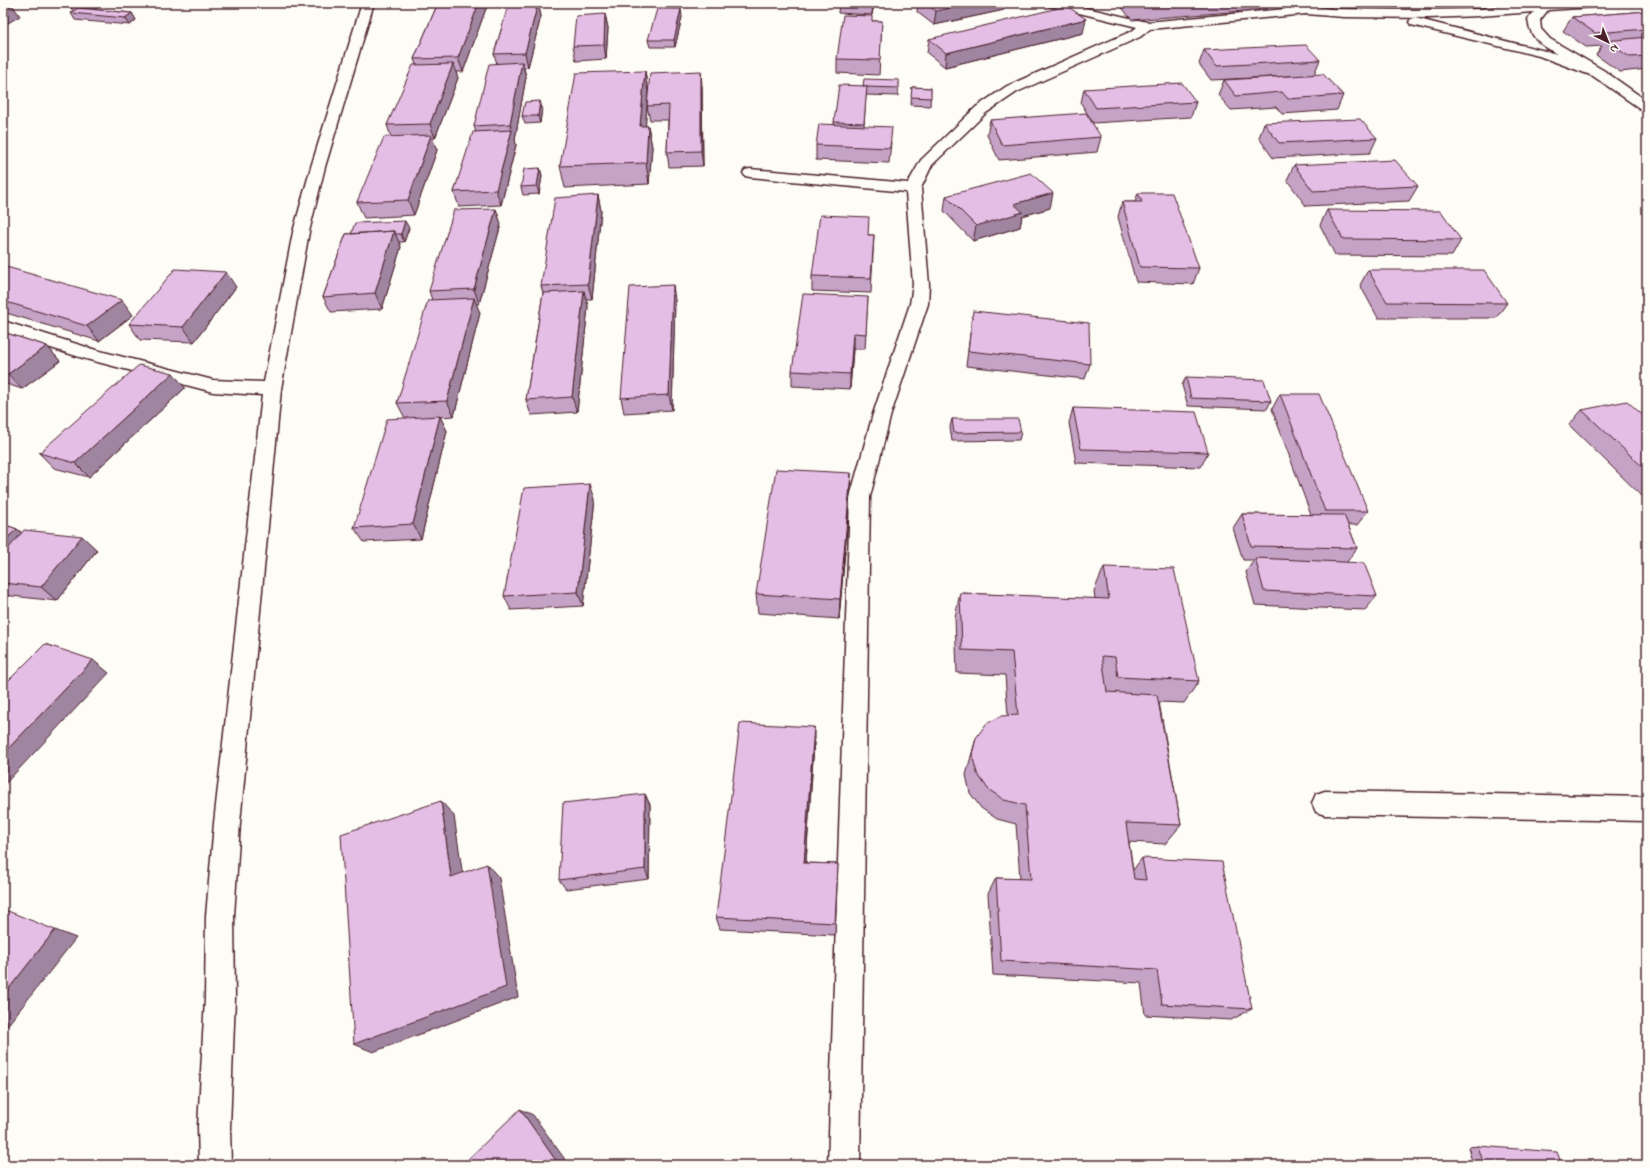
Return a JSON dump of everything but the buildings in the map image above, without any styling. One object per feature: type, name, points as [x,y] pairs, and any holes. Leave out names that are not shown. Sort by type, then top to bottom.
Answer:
[{"type":"street","points":[[215,1165],[214,1127],[220,998],[220,916],[227,823],[272,389],[301,232],[318,167],[368,3]]},
{"type":"street","points":[[1050,3],[1148,26],[1303,11],[1375,14],[1511,10],[1544,5],[1594,3]]},
{"type":"street","points":[[1279,3],[1303,11]]},
{"type":"street","points":[[1544,5],[1534,19],[1535,30],[1546,42],[1598,73],[1647,107]]},
{"type":"street","points":[[1375,14],[1516,45],[1562,59],[1598,73]]},
{"type":"street","points":[[844,1165],[860,497],[882,414],[919,304],[921,285],[913,188],[926,164],[981,110],[1012,89],[1136,34],[1148,26]]},
{"type":"street","points":[[750,173],[913,188]]},
{"type":"street","points":[[3,327],[92,355],[212,386],[272,389]]},
{"type":"street","points":[[1325,803],[1647,809]]}]
